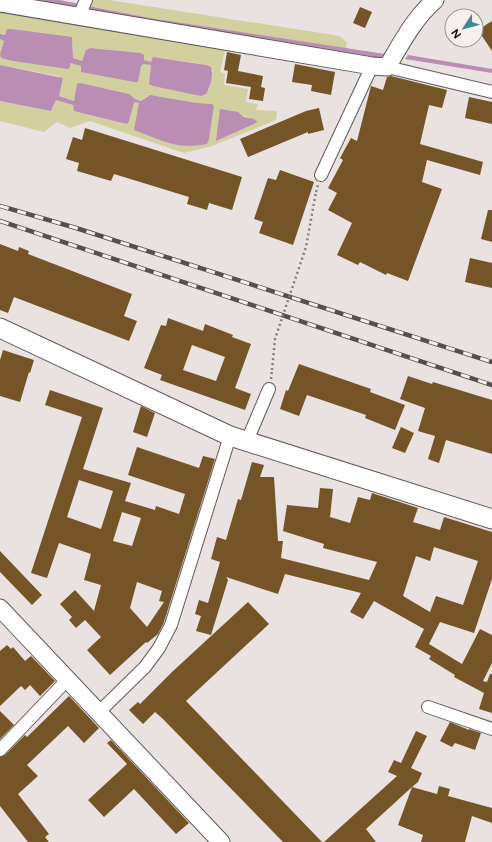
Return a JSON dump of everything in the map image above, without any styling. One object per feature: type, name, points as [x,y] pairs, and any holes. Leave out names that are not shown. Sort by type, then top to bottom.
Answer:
[{"type":"main road","points":[[0,328],[239,439],[492,519]]},
{"type":"street","points":[[321,175],[380,67],[425,8],[435,0]]},
{"type":"street","points":[[0,3],[83,6],[380,67],[492,92]]},
{"type":"street","points":[[99,712],[145,666],[159,648],[171,626],[239,439],[269,389]]},
{"type":"street","points":[[0,608],[220,842]]},
{"type":"street","points":[[0,750],[68,679]]},
{"type":"street","points":[[428,707],[492,729]]},
{"type":"path","points":[[272,370],[275,339],[306,247],[316,192]]},
{"type":"shaded area","points":[[13,0],[59,0],[80,4],[77,10]]},
{"type":"shaded area","points":[[91,0],[109,0],[340,36],[347,43],[346,49],[150,18],[88,6]]},
{"type":"shaded area","points":[[88,6],[150,18],[385,54],[379,59],[87,11]]},
{"type":"shaded area","points":[[0,7],[226,46],[220,72],[225,74],[224,85],[248,89],[246,102],[258,104],[256,110],[277,111],[276,120],[212,146],[184,153],[90,121],[70,128],[57,122],[44,132],[0,121],[0,101],[51,111],[56,100],[73,105],[73,107],[129,121],[133,101],[209,139],[214,107],[212,104],[157,96],[147,96],[141,101],[135,99],[129,94],[112,91],[74,101],[59,96],[63,79],[58,76],[0,65],[0,54],[13,61],[35,64],[70,63],[138,81],[141,65],[151,65],[149,84],[209,90],[213,70],[197,63],[153,57],[152,62],[144,60],[141,53],[90,48],[86,50],[82,61],[73,58],[72,37],[0,34]],"holes":[[[238,112],[258,122],[216,140]]]},
{"type":"shaded area","points":[[7,29],[72,37],[73,58],[82,61],[86,50],[90,48],[141,53],[144,55],[144,60],[151,62],[153,57],[206,65],[211,67],[212,70],[210,85],[206,94],[201,96],[153,86],[149,84],[151,65],[143,64],[141,66],[138,82],[134,82],[81,72],[81,66],[70,63],[70,67],[68,69],[1,58],[0,54],[4,41],[0,39],[0,34],[5,35]]},
{"type":"shaded area","points":[[0,39],[4,40],[0,54]]},
{"type":"shaded area","points":[[408,55],[492,69],[492,73],[405,59]]},
{"type":"shaded area","points":[[0,65],[63,78],[59,96],[74,101],[77,84],[80,83],[129,94],[135,99],[141,101],[150,95],[212,104],[214,106],[209,139],[207,144],[196,146],[178,145],[134,130],[139,103],[134,102],[127,124],[74,111],[73,105],[56,100],[51,111],[0,101]]},
{"type":"shaded area","points":[[220,109],[238,112],[244,117],[254,119],[258,122],[216,141]]},
{"type":"building","points":[[360,7],[372,12],[365,28],[353,23]]},
{"type":"building","points":[[492,21],[492,51],[484,39],[484,26]]},
{"type":"building","points":[[227,52],[241,55],[238,71],[263,76],[261,87],[265,88],[263,101],[249,99],[251,87],[226,83],[228,71],[224,70]]},
{"type":"building","points":[[295,64],[335,72],[331,95],[311,91],[312,85],[292,82]]},
{"type":"building","points":[[391,76],[447,90],[442,108],[429,105],[420,144],[483,162],[480,175],[427,160],[422,182],[442,189],[408,281],[387,273],[386,275],[360,262],[358,265],[337,255],[352,223],[328,210],[337,193],[328,188],[343,160],[340,158],[351,138],[357,141],[371,86],[383,90],[387,77]]},
{"type":"building","points":[[469,97],[492,102],[492,124],[465,118]]},
{"type":"building","points":[[319,108],[324,130],[308,134],[308,132],[248,157],[240,139],[306,111]]},
{"type":"building","points":[[85,128],[242,177],[232,210],[209,203],[207,210],[187,204],[189,197],[114,174],[111,181],[77,171],[79,163],[66,159],[73,137],[82,140]]},
{"type":"building","points":[[280,170],[314,182],[293,245],[259,233],[263,222],[254,219],[268,178],[276,180]]},
{"type":"building","points":[[488,210],[492,210],[492,242],[481,239]]},
{"type":"building","points":[[0,244],[18,251],[19,247],[29,251],[28,254],[132,294],[124,316],[137,321],[129,341],[14,297],[8,313],[0,310]]},
{"type":"building","points":[[470,258],[492,263],[492,288],[465,282]]},
{"type":"building","points":[[168,318],[203,331],[205,324],[251,344],[235,388],[251,394],[245,410],[160,380],[162,375],[144,368],[161,325],[166,326]],"holes":[[[192,345],[225,357],[216,381],[183,370]]]},
{"type":"building","points":[[3,350],[34,360],[20,402],[0,396],[0,360]]},
{"type":"building","points":[[299,364],[371,389],[370,392],[405,405],[395,430],[365,418],[366,415],[307,395],[299,416],[280,409],[286,390],[288,391]]},
{"type":"building","points":[[408,376],[492,400],[492,454],[446,440],[439,463],[428,459],[435,436],[418,431],[425,408],[400,399]]},
{"type":"building","points":[[50,390],[103,408],[83,469],[131,483],[125,501],[155,510],[156,506],[179,514],[185,494],[128,475],[137,447],[199,468],[203,456],[215,459],[164,622],[158,634],[147,643],[146,642],[110,675],[87,650],[101,637],[85,620],[76,628],[69,620],[72,617],[60,604],[75,590],[94,611],[101,585],[84,580],[91,554],[59,543],[47,578],[31,573],[82,417],[45,405]],"holes":[[[79,480],[113,491],[101,529],[67,517]],[[122,512],[141,518],[132,546],[113,541]],[[137,582],[162,591],[159,601],[164,602],[147,627],[130,608]]]},
{"type":"building","points":[[141,406],[155,413],[147,437],[133,432]]},
{"type":"building","points":[[401,427],[414,433],[405,453],[392,448]]},
{"type":"building","points":[[252,462],[264,465],[260,477],[274,477],[278,541],[283,541],[281,558],[369,580],[377,562],[323,548],[324,544],[283,531],[287,505],[318,508],[320,488],[333,489],[330,517],[350,523],[358,497],[370,500],[372,493],[418,508],[413,522],[440,530],[444,517],[492,532],[492,579],[474,633],[440,622],[429,644],[462,664],[480,629],[492,635],[492,663],[483,681],[487,682],[490,674],[492,674],[492,713],[479,709],[484,693],[454,677],[455,675],[429,659],[431,656],[415,647],[424,629],[374,601],[363,619],[350,612],[361,593],[285,574],[278,594],[226,577],[228,580],[211,635],[196,631],[201,616],[195,614],[199,600],[208,603],[220,562],[211,559],[217,537],[226,540],[238,499],[241,500]],"holes":[[[434,547],[478,561],[463,605],[436,596],[430,612],[403,596],[416,556],[430,561]]]},
{"type":"building","points":[[0,551],[42,595],[32,605],[0,572]]},
{"type":"building","points":[[248,602],[269,624],[186,701],[322,842],[283,842],[155,712],[143,724],[129,710],[138,702],[140,704],[172,672]]},
{"type":"building","points":[[7,645],[11,649],[13,647],[25,661],[31,656],[55,681],[40,696],[30,685],[25,690],[21,686],[0,706],[0,651]]},
{"type":"building","points":[[69,696],[99,728],[84,743],[68,726],[27,765],[38,776],[18,794],[49,834],[45,837],[49,842],[28,842],[0,806],[0,757],[5,755],[25,735],[27,737]]},
{"type":"building","points":[[0,711],[14,725],[0,739]]},
{"type":"building","points":[[450,722],[481,733],[475,750],[455,743],[452,747],[440,741]]},
{"type":"building","points":[[416,731],[427,736],[411,768],[422,773],[418,782],[366,829],[376,842],[324,842],[397,776],[388,772],[394,760],[401,763]]},
{"type":"building","points":[[111,740],[189,823],[176,834],[134,789],[104,817],[88,800],[127,764],[107,743]]},
{"type":"building","points":[[439,786],[450,789],[448,796],[492,808],[492,823],[472,816],[465,842],[421,842],[423,835],[398,825],[412,787],[437,794]]},
{"type":"railway","points":[[0,206],[76,228],[492,362]]},
{"type":"railway","points":[[0,221],[492,385]]}]
